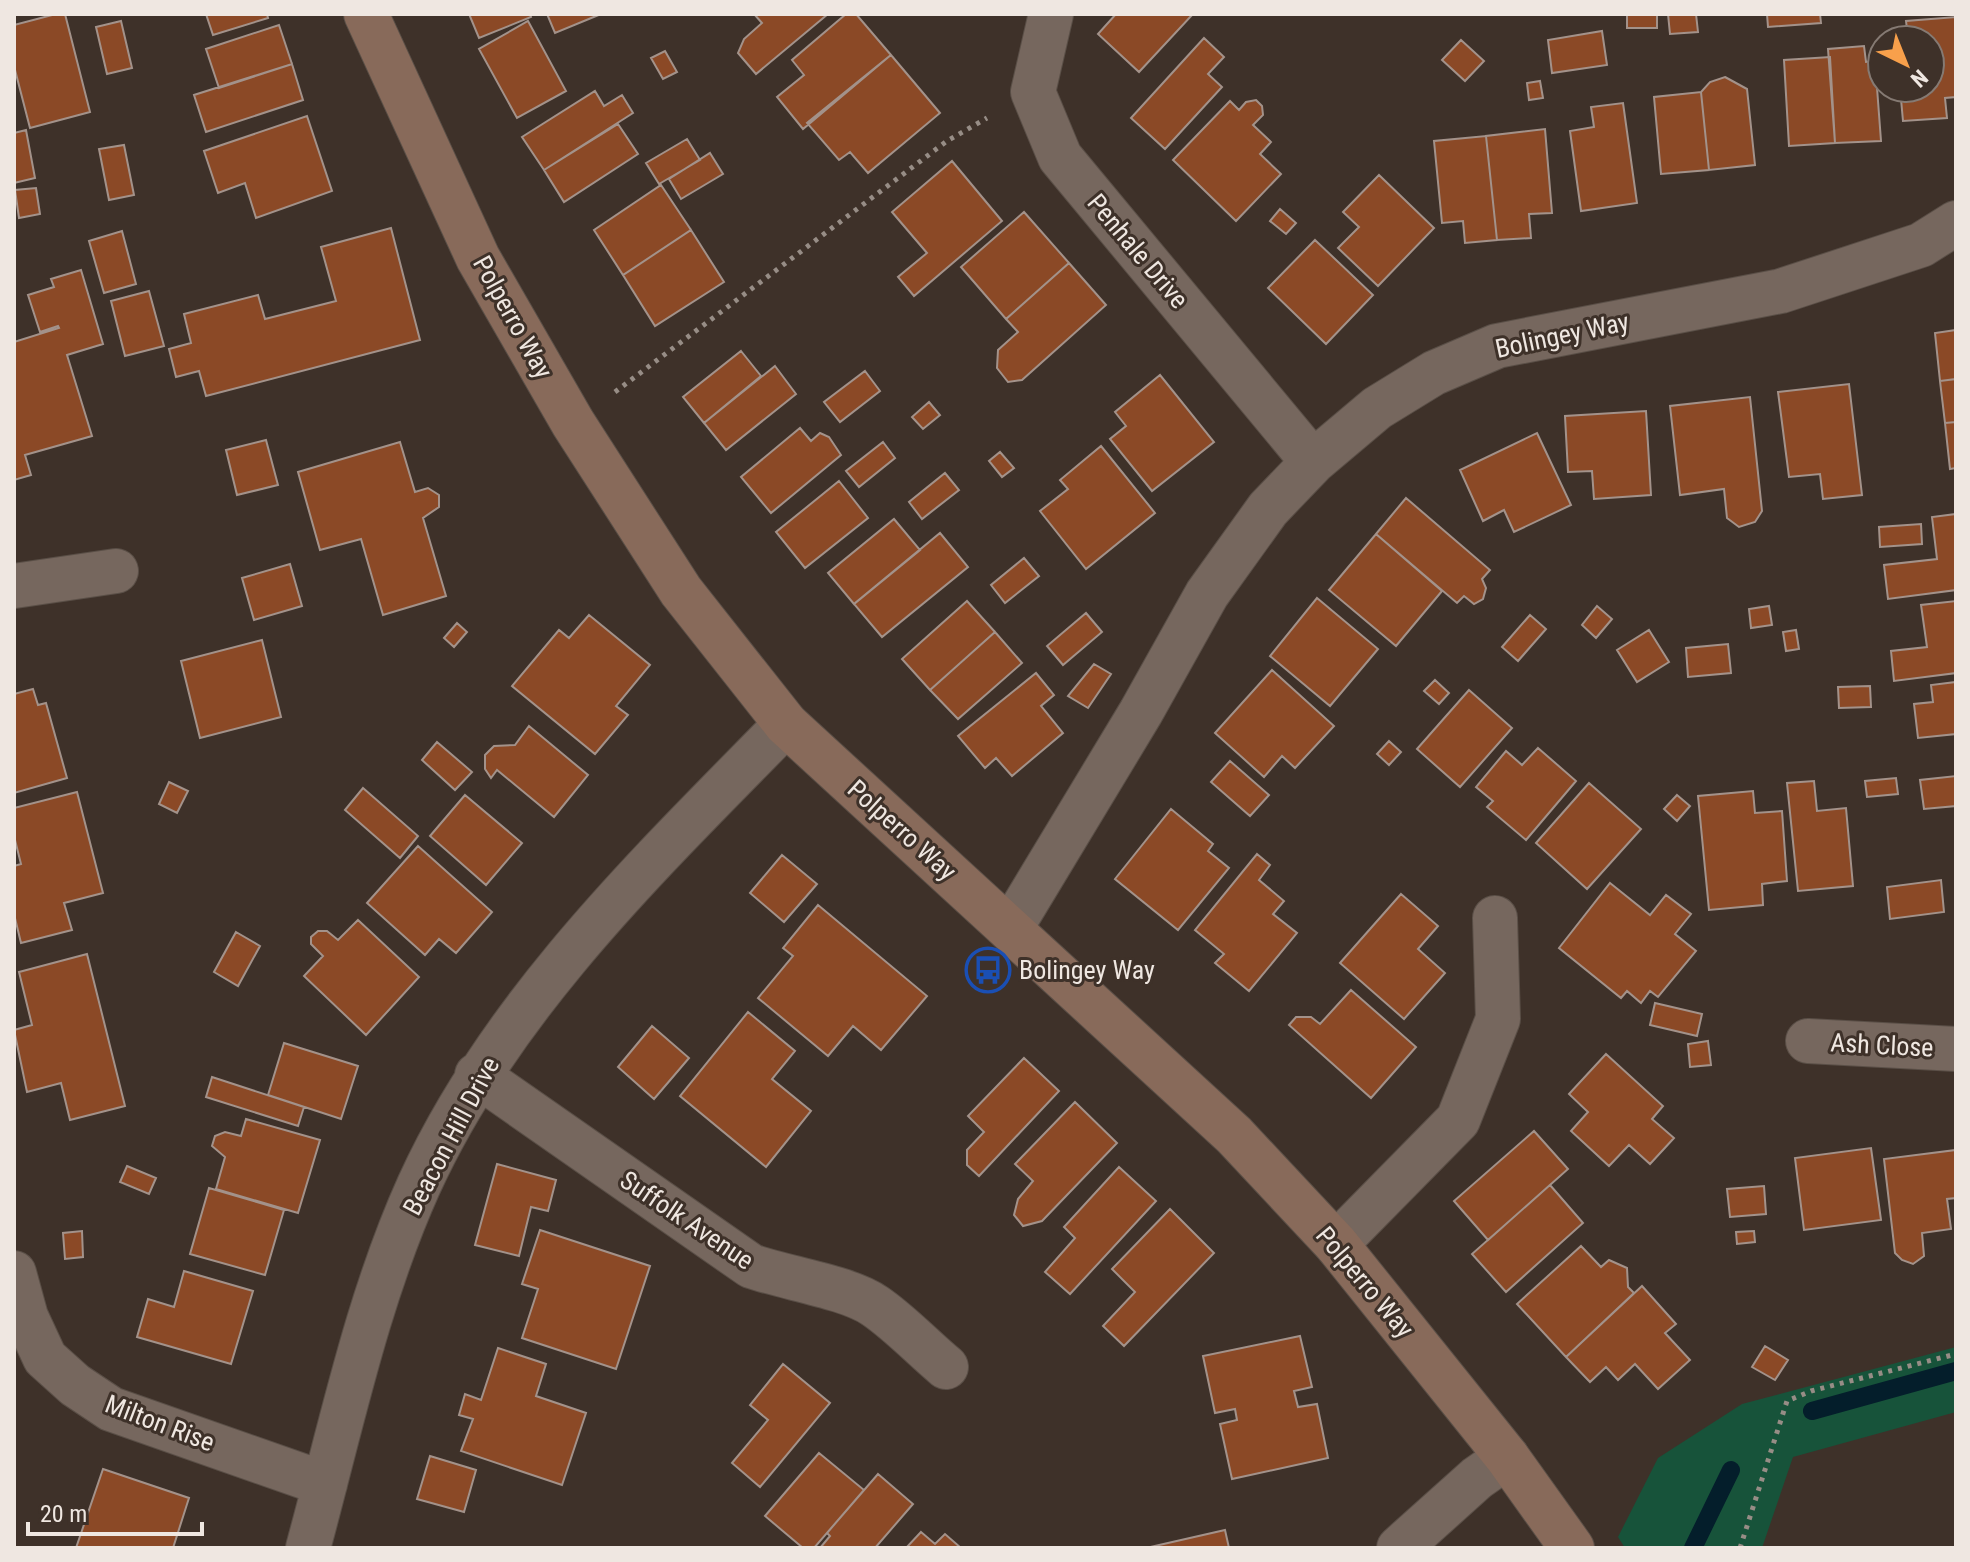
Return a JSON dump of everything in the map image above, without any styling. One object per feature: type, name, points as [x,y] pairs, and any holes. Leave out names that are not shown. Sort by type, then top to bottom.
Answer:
[{"type":"street","name":"Polperro Way","points":[[366,14],[478,258],[573,423],[681,591],[786,724],[1234,1135],[1336,1244],[1507,1457],[1572,1548]]},
{"type":"street","points":[[1033,92],[1051,14]]},
{"type":"street","name":"Penhale Drive","points":[[1033,92],[1060,157],[1313,462]]},
{"type":"street","name":"Bolingey Way","points":[[1010,929],[1133,726],[1207,594],[1268,509],[1313,462],[1377,408],[1434,373],[1497,346],[1781,291],[1921,245],[1956,223]]},
{"type":"street","points":[[14,586],[116,571]]},
{"type":"street","name":"Beacon Hill Drive","points":[[308,1548],[377,1294],[419,1184],[477,1075],[546,983],[655,859],[786,724]]},
{"type":"street","points":[[1336,1244],[1458,1120],[1498,1019],[1495,918]]},
{"type":"street","name":"Ash Close","points":[[1808,1041],[1956,1049]]},
{"type":"street","name":"Suffolk Avenue","points":[[477,1075],[751,1266],[793,1281],[836,1289],[873,1304],[946,1367]]},
{"type":"street","name":"Milton Rise","points":[[14,1273],[26,1317],[45,1358],[75,1385],[111,1409],[325,1484]]},
{"type":"street","points":[[1399,1548],[1477,1478],[1507,1457]]},
{"type":"path","points":[[573,423],[947,141],[1033,92]]},
{"type":"path","points":[[1740,1548],[1787,1401],[1811,1391],[1956,1354]]},
{"type":"green space","points":[[1956,1347],[1956,1412],[1793,1457],[1762,1548],[1625,1548],[1618,1537],[1658,1458],[1742,1404]]},
{"type":"building","points":[[65,14],[90,112],[30,128],[14,66],[14,25]]},
{"type":"building","points":[[206,14],[267,14],[268,18],[213,35]]},
{"type":"building","points":[[469,14],[530,14],[531,17],[479,38]]},
{"type":"building","points":[[547,14],[601,14],[555,33]]},
{"type":"building","points":[[754,14],[828,14],[756,74],[738,53],[744,39],[762,23]]},
{"type":"building","points":[[846,14],[856,14],[891,55],[803,129],[777,97],[804,75],[792,60]]},
{"type":"building","points":[[1116,14],[1193,14],[1139,72],[1098,34]]},
{"type":"building","points":[[1627,14],[1657,14],[1657,28],[1627,28]]},
{"type":"building","points":[[1668,14],[1696,14],[1698,32],[1670,34]]},
{"type":"building","points":[[1767,14],[1820,14],[1821,23],[1768,27]]},
{"type":"building","points":[[1956,17],[1956,97],[1946,98],[1946,24],[1906,24],[1906,21]]},
{"type":"building","points":[[121,21],[132,68],[107,74],[96,27]]},
{"type":"building","points":[[528,21],[566,91],[517,118],[479,49]]},
{"type":"building","points":[[279,25],[292,64],[219,88],[206,49]]},
{"type":"building","points":[[1602,31],[1607,65],[1552,73],[1548,40]]},
{"type":"building","points":[[1204,38],[1224,57],[1208,74],[1222,87],[1165,149],[1131,118]]},
{"type":"building","points":[[1461,40],[1484,61],[1465,81],[1442,60]]},
{"type":"building","points":[[1864,46],[1866,104],[1878,104],[1881,141],[1835,143],[1828,49]]},
{"type":"building","points":[[665,51],[677,72],[663,79],[651,58]]},
{"type":"building","points":[[891,55],[940,113],[868,173],[850,152],[839,160],[807,123]]},
{"type":"building","points":[[1830,57],[1835,143],[1789,146],[1784,60]]},
{"type":"building","points":[[292,64],[303,100],[206,132],[194,95]]},
{"type":"building","points":[[1725,77],[1747,89],[1755,165],[1709,170],[1701,92],[1710,82]]},
{"type":"building","points":[[1540,81],[1543,98],[1529,100],[1527,83]]},
{"type":"building","points":[[595,91],[604,106],[622,95],[633,113],[544,170],[522,137]]},
{"type":"building","points":[[1701,92],[1709,170],[1661,174],[1654,97]]},
{"type":"building","points":[[1256,100],[1262,106],[1263,115],[1253,125],[1271,142],[1260,154],[1281,174],[1236,221],[1173,160],[1230,101],[1239,110],[1246,102]]},
{"type":"building","points":[[1623,103],[1637,203],[1581,211],[1570,131],[1594,127],[1591,107]]},
{"type":"building","points":[[1901,104],[1946,104],[1947,118],[1903,121]]},
{"type":"building","points":[[307,116],[332,191],[256,218],[245,183],[218,193],[204,151]]},
{"type":"building","points":[[618,124],[638,154],[564,202],[544,170]]},
{"type":"building","points":[[1545,129],[1552,213],[1529,214],[1531,238],[1497,240],[1486,136]]},
{"type":"building","points":[[26,130],[35,178],[14,183],[14,133]]},
{"type":"building","points":[[1486,136],[1497,240],[1465,243],[1463,221],[1442,223],[1434,141]]},
{"type":"building","points":[[687,139],[700,160],[659,184],[646,163]]},
{"type":"building","points":[[124,145],[134,195],[109,200],[99,149]]},
{"type":"building","points":[[710,153],[723,174],[681,199],[669,179]]},
{"type":"building","points":[[952,161],[1002,221],[914,296],[898,277],[927,253],[892,212]]},
{"type":"building","points":[[1379,175],[1434,228],[1378,286],[1338,248],[1359,227],[1343,212]]},
{"type":"building","points":[[661,185],[691,230],[623,275],[594,230]]},
{"type":"building","points":[[36,188],[40,214],[19,218],[15,190]]},
{"type":"building","points":[[1280,209],[1296,223],[1286,234],[1270,221]]},
{"type":"building","points":[[1024,212],[1069,263],[1006,319],[961,267]]},
{"type":"building","points":[[391,228],[420,340],[206,396],[199,371],[176,377],[169,349],[191,343],[184,314],[258,295],[265,319],[336,301],[321,247]]},
{"type":"building","points":[[691,230],[724,282],[655,326],[623,275]]},
{"type":"building","points":[[122,231],[136,284],[104,293],[89,241]]},
{"type":"building","points":[[1315,240],[1373,295],[1326,344],[1268,288]]},
{"type":"building","points":[[1069,263],[1106,305],[1022,380],[1008,382],[997,368],[998,350],[1018,332],[1006,319]]},
{"type":"building","points":[[81,270],[103,344],[67,355],[92,436],[25,455],[31,475],[14,480],[14,342],[59,328],[40,332],[28,295],[54,287],[51,279]]},
{"type":"building","points":[[149,291],[164,346],[125,356],[111,301]]},
{"type":"building","points":[[1956,330],[1956,379],[1940,381],[1935,333]]},
{"type":"building","points":[[741,351],[761,376],[704,423],[683,397]]},
{"type":"building","points":[[775,366],[796,394],[726,450],[704,423]]},
{"type":"building","points":[[865,371],[880,391],[840,422],[824,402]]},
{"type":"building","points":[[1160,375],[1214,442],[1152,491],[1110,439],[1126,426],[1115,412]]},
{"type":"building","points":[[1956,379],[1956,422],[1945,423],[1940,381]]},
{"type":"building","points":[[1849,384],[1862,495],[1823,499],[1820,474],[1789,477],[1778,392]]},
{"type":"building","points":[[1750,397],[1762,511],[1755,522],[1739,527],[1727,518],[1724,489],[1680,495],[1670,406]]},
{"type":"building","points":[[929,402],[940,415],[923,429],[912,417]]},
{"type":"building","points":[[1646,411],[1651,495],[1594,499],[1592,471],[1568,472],[1565,416]]},
{"type":"building","points":[[1956,422],[1956,468],[1950,469],[1945,423]]},
{"type":"building","points":[[800,428],[811,441],[820,433],[829,437],[841,455],[771,513],[741,477]]},
{"type":"building","points":[[1537,433],[1571,505],[1514,532],[1504,510],[1483,521],[1460,470]]},
{"type":"building","points":[[266,440],[278,485],[237,495],[226,450]]},
{"type":"building","points":[[400,442],[415,492],[428,488],[439,495],[439,507],[423,518],[446,596],[383,615],[361,539],[320,550],[298,472]]},
{"type":"building","points":[[883,442],[895,458],[859,487],[846,471]]},
{"type":"building","points":[[1101,446],[1155,513],[1086,569],[1040,511],[1068,489],[1060,480]]},
{"type":"building","points":[[1000,452],[1014,468],[1002,477],[989,461]]},
{"type":"building","points":[[945,473],[959,490],[922,519],[909,502]]},
{"type":"building","points":[[839,481],[868,518],[805,568],[776,532]]},
{"type":"building","points":[[1406,498],[1490,570],[1482,579],[1486,588],[1483,599],[1474,604],[1464,596],[1457,603],[1376,534]]},
{"type":"building","points":[[1956,514],[1956,590],[1888,599],[1884,565],[1937,559],[1932,517]]},
{"type":"building","points":[[894,519],[920,550],[854,604],[828,573]]},
{"type":"building","points":[[1921,524],[1922,544],[1880,547],[1879,527]]},
{"type":"building","points":[[940,533],[968,567],[882,637],[854,604]]},
{"type":"building","points":[[1376,534],[1442,591],[1396,646],[1329,590]]},
{"type":"building","points":[[1024,558],[1039,576],[1005,603],[991,585]]},
{"type":"building","points":[[290,564],[302,606],[254,620],[242,578]]},
{"type":"building","points":[[1317,598],[1378,649],[1330,706],[1270,656]]},
{"type":"building","points":[[967,601],[995,632],[930,690],[902,659]]},
{"type":"building","points":[[1956,601],[1956,673],[1894,681],[1891,651],[1927,647],[1921,605]]},
{"type":"building","points":[[1597,606],[1612,619],[1596,638],[1582,625]]},
{"type":"building","points":[[1769,606],[1772,625],[1751,628],[1749,609]]},
{"type":"building","points":[[1086,613],[1102,632],[1063,665],[1047,646]]},
{"type":"building","points":[[589,615],[650,665],[616,706],[628,715],[595,754],[512,686],[559,630],[569,638]]},
{"type":"building","points":[[1530,615],[1546,629],[1518,661],[1502,647]]},
{"type":"building","points":[[457,623],[467,632],[454,647],[444,638]]},
{"type":"building","points":[[1649,630],[1669,662],[1637,682],[1617,650]]},
{"type":"building","points":[[1796,630],[1799,649],[1786,651],[1783,632]]},
{"type":"building","points":[[995,632],[1022,663],[958,719],[930,690]]},
{"type":"building","points":[[262,640],[281,717],[200,738],[181,661]]},
{"type":"building","points":[[1728,644],[1731,673],[1688,677],[1686,648]]},
{"type":"building","points":[[1094,664],[1111,674],[1088,708],[1068,696]]},
{"type":"building","points":[[1272,670],[1334,726],[1295,768],[1282,756],[1264,777],[1215,733]]},
{"type":"building","points":[[1036,673],[1054,695],[1041,706],[1063,733],[1012,776],[996,758],[985,768],[958,736]]},
{"type":"building","points":[[1435,680],[1449,693],[1439,704],[1424,691]]},
{"type":"building","points":[[1956,682],[1956,734],[1918,738],[1914,704],[1933,702],[1931,685]]},
{"type":"building","points":[[1870,686],[1871,707],[1839,708],[1838,687]]},
{"type":"building","points":[[33,689],[38,705],[46,703],[67,778],[14,793],[14,694]]},
{"type":"building","points":[[1469,690],[1512,728],[1460,787],[1417,749]]},
{"type":"building","points":[[529,726],[588,775],[554,817],[497,770],[491,778],[485,769],[485,755],[494,746],[515,745]]},
{"type":"building","points":[[1389,741],[1401,752],[1389,765],[1377,754]]},
{"type":"building","points":[[437,742],[472,772],[455,790],[422,760]]},
{"type":"building","points":[[1538,748],[1576,781],[1526,840],[1487,807],[1493,801],[1476,787],[1506,751],[1522,765]]},
{"type":"building","points":[[1230,761],[1269,795],[1250,816],[1211,782]]},
{"type":"building","points":[[1956,776],[1956,806],[1924,809],[1920,780]]},
{"type":"building","points":[[1896,778],[1898,794],[1867,797],[1865,781]]},
{"type":"building","points":[[1814,781],[1817,811],[1846,808],[1853,886],[1798,891],[1787,783]]},
{"type":"building","points":[[169,782],[188,791],[177,813],[159,804]]},
{"type":"building","points":[[1589,783],[1641,829],[1587,889],[1536,843]]},
{"type":"building","points":[[363,788],[418,836],[400,858],[345,810]]},
{"type":"building","points":[[1753,791],[1755,813],[1782,811],[1787,881],[1762,884],[1763,905],[1709,910],[1698,796]]},
{"type":"building","points":[[77,792],[103,893],[64,903],[72,930],[21,943],[14,914],[14,866],[21,864],[14,836],[14,808]]},
{"type":"building","points":[[465,795],[522,843],[486,885],[430,836]]},
{"type":"building","points":[[1677,795],[1690,806],[1677,821],[1664,809]]},
{"type":"building","points":[[1171,809],[1213,844],[1208,851],[1229,868],[1178,930],[1115,879]]},
{"type":"building","points":[[418,846],[492,912],[456,953],[439,939],[425,955],[367,903]]},
{"type":"building","points":[[1257,854],[1270,865],[1259,880],[1284,901],[1273,914],[1297,933],[1249,991],[1215,963],[1224,954],[1195,930]]},
{"type":"building","points":[[782,855],[817,884],[784,922],[750,893]]},
{"type":"building","points":[[1941,880],[1944,912],[1890,919],[1887,887]]},
{"type":"building","points":[[1610,883],[1650,915],[1666,895],[1691,914],[1675,934],[1696,951],[1658,997],[1650,991],[1641,1003],[1627,991],[1621,998],[1559,948]]},
{"type":"building","points":[[1401,894],[1438,926],[1418,949],[1445,973],[1404,1019],[1340,963]]},
{"type":"building","points":[[818,905],[927,996],[881,1050],[853,1026],[828,1056],[758,998],[793,956],[783,948]]},
{"type":"building","points":[[358,920],[419,977],[366,1035],[304,976],[323,956],[311,944],[311,937],[318,931],[327,931],[338,940]]},
{"type":"building","points":[[236,932],[260,946],[238,986],[214,972]]},
{"type":"building","points":[[87,954],[125,1106],[70,1120],[61,1083],[27,1092],[14,1030],[32,1025],[19,972]]},
{"type":"building","points":[[1351,990],[1416,1047],[1371,1098],[1289,1025],[1296,1017],[1311,1017],[1320,1024]]},
{"type":"building","points":[[1655,1003],[1702,1014],[1697,1036],[1650,1025]]},
{"type":"building","points":[[748,1012],[795,1051],[772,1079],[811,1111],[766,1167],[680,1096]]},
{"type":"building","points":[[652,1026],[689,1058],[654,1099],[618,1067]]},
{"type":"building","points":[[1708,1041],[1711,1065],[1690,1067],[1688,1044]]},
{"type":"building","points":[[284,1043],[358,1066],[341,1119],[268,1095]]},
{"type":"building","points":[[1606,1054],[1663,1106],[1652,1119],[1674,1138],[1650,1164],[1629,1145],[1609,1166],[1571,1131],[1588,1112],[1569,1094]]},
{"type":"building","points":[[1024,1058],[1059,1091],[979,1176],[967,1165],[967,1150],[984,1132],[968,1116]]},
{"type":"building","points":[[212,1077],[304,1107],[298,1126],[206,1097]]},
{"type":"building","points":[[1075,1102],[1117,1143],[1042,1221],[1023,1226],[1014,1215],[1018,1199],[1033,1181],[1015,1164]]},
{"type":"building","points":[[246,1119],[320,1140],[298,1213],[216,1189],[225,1157],[212,1146],[215,1136],[225,1132],[241,1136]]},
{"type":"building","points":[[1534,1131],[1568,1169],[1488,1240],[1454,1201]]},
{"type":"building","points":[[1871,1148],[1881,1220],[1804,1230],[1795,1158]]},
{"type":"building","points":[[1956,1150],[1956,1198],[1947,1199],[1951,1229],[1922,1233],[1924,1256],[1913,1264],[1902,1260],[1895,1253],[1884,1159]]},
{"type":"building","points":[[497,1164],[556,1180],[548,1211],[531,1207],[519,1256],[475,1245]]},
{"type":"building","points":[[127,1166],[156,1178],[149,1194],[120,1182]]},
{"type":"building","points":[[1119,1167],[1156,1201],[1070,1294],[1045,1272],[1075,1238],[1064,1227]]},
{"type":"building","points":[[1550,1185],[1583,1223],[1506,1292],[1472,1254]]},
{"type":"building","points":[[1764,1186],[1766,1214],[1730,1217],[1727,1189]]},
{"type":"building","points":[[209,1188],[284,1210],[265,1275],[190,1254]]},
{"type":"building","points":[[1170,1209],[1214,1253],[1124,1346],[1103,1326],[1135,1292],[1112,1269]]},
{"type":"building","points":[[540,1230],[650,1266],[616,1369],[522,1338],[538,1289],[522,1284]]},
{"type":"building","points":[[82,1231],[83,1257],[65,1259],[63,1233]]},
{"type":"building","points":[[1754,1231],[1755,1242],[1737,1244],[1736,1232]]},
{"type":"building","points":[[1581,1246],[1601,1267],[1609,1260],[1627,1268],[1628,1287],[1634,1293],[1566,1357],[1517,1304]]},
{"type":"building","points":[[184,1271],[253,1291],[231,1364],[137,1337],[148,1299],[174,1307]]},
{"type":"building","points":[[1642,1286],[1676,1324],[1665,1333],[1690,1360],[1658,1389],[1635,1364],[1618,1380],[1606,1367],[1590,1382],[1566,1357]]},
{"type":"building","points":[[1300,1336],[1312,1387],[1294,1391],[1298,1407],[1317,1404],[1328,1458],[1232,1479],[1220,1424],[1237,1420],[1235,1409],[1215,1413],[1203,1356]]},
{"type":"building","points":[[1765,1346],[1788,1360],[1775,1380],[1752,1367]]},
{"type":"building","points":[[498,1348],[546,1364],[536,1396],[586,1413],[562,1485],[461,1451],[473,1419],[459,1415],[465,1394],[481,1400]]},
{"type":"building","points":[[783,1364],[830,1403],[760,1487],[732,1463],[768,1420],[750,1405]]},
{"type":"building","points":[[819,1453],[864,1490],[814,1548],[803,1548],[765,1516]]},
{"type":"building","points":[[430,1456],[476,1470],[464,1512],[417,1499]]},
{"type":"building","points":[[103,1469],[189,1498],[173,1548],[76,1548]]},
{"type":"building","points":[[878,1474],[913,1504],[875,1548],[820,1548],[830,1536],[827,1533]]},
{"type":"building","points":[[1225,1530],[1229,1548],[1146,1548]]},
{"type":"building","points":[[921,1532],[935,1544],[945,1534],[961,1548],[906,1548]]},
{"type":"waterway","points":[[1812,1411],[1956,1371]]},
{"type":"waterway","points":[[1693,1548],[1731,1470]]},
{"type":"place","name":"Bolingey Way","points":[[988,970]]}]
